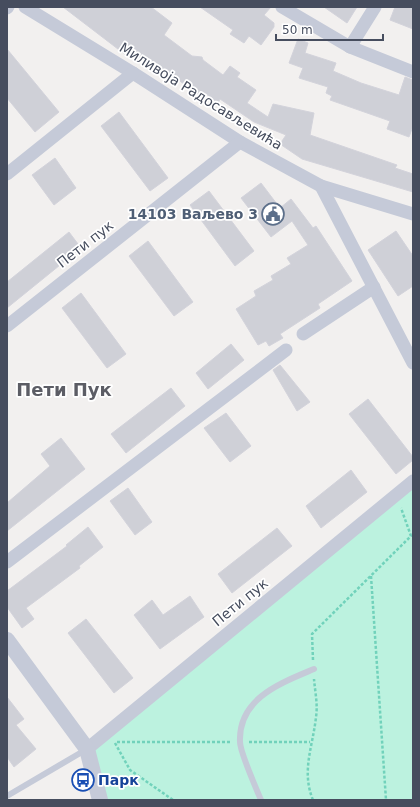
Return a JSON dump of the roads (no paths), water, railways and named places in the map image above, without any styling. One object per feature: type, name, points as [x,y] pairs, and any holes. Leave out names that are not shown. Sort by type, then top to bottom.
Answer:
[{"type":"street","name":"Миливоја Радосављевића","points":[[25,7],[133,73],[240,142],[321,186],[413,214]]},
{"type":"street","points":[[282,7],[350,47],[413,72]]},
{"type":"street","points":[[350,47],[375,7]]},
{"type":"street","points":[[7,174],[133,73]]},
{"type":"street","name":"Пети пук","points":[[7,326],[240,142]]},
{"type":"street","points":[[321,186],[413,362]]},
{"type":"street","points":[[304,334],[374,287]]},
{"type":"street","points":[[7,562],[286,350]]},
{"type":"street","name":"Пети пук","points":[[87,749],[413,481]]},
{"type":"street","points":[[7,640],[87,749],[100,800]]},
{"type":"lane","points":[[261,800],[240,742],[244,721],[249,710],[268,690],[314,669]]},
{"type":"lane","points":[[7,796],[87,749]]},
{"type":"place","name":"14103 Ваљево 3","points":[[273,214]]},
{"type":"place","name":"Парк","points":[[83,780]]},
{"type":"district","name":"Пети Пук","points":[[64,389]]}]
